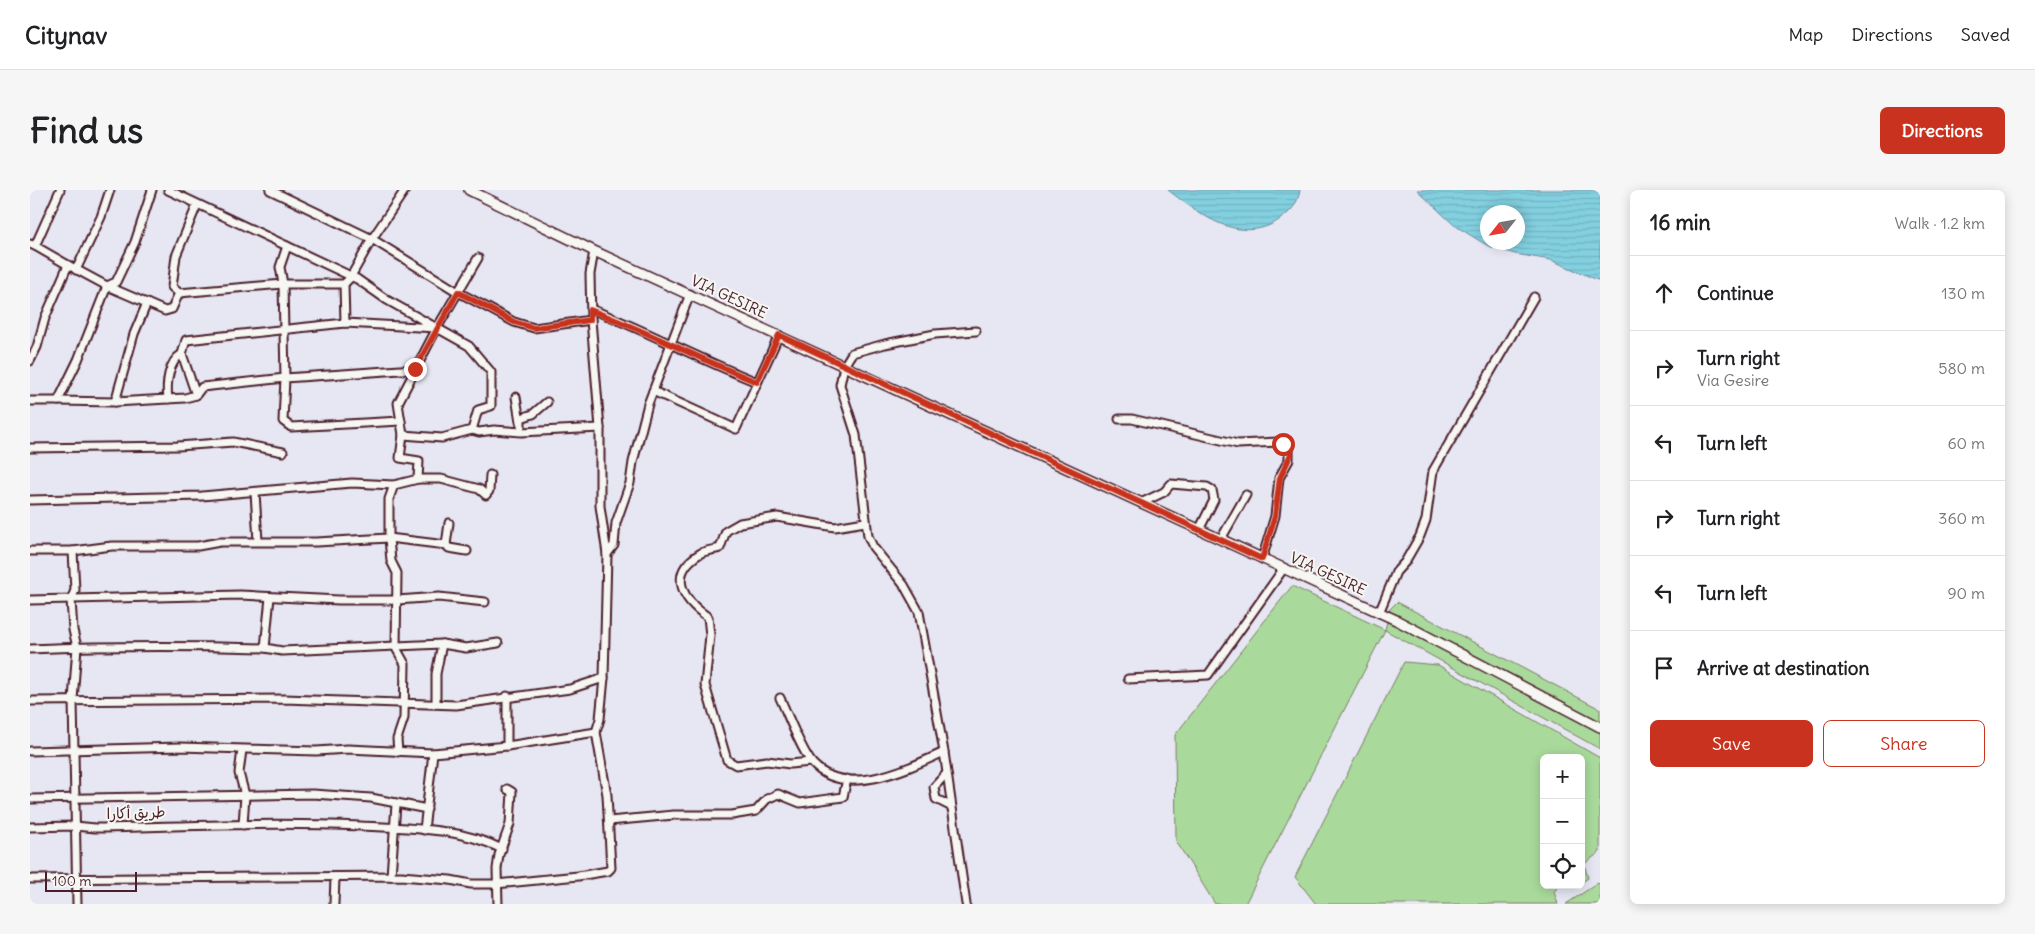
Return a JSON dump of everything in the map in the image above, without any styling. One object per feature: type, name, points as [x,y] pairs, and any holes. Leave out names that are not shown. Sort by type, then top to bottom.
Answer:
[{"type":"main road","name":"VIA GESIRE","points":[[469,190],[594,251],[1379,613],[1448,646],[1600,726]]},
{"type":"street","points":[[60,190],[33,245],[107,286],[165,311],[172,309],[179,293]]},
{"type":"street","points":[[76,270],[101,216],[110,190]]},
{"type":"street","points":[[58,401],[78,360],[107,286],[116,282],[127,261],[152,190]]},
{"type":"street","points":[[168,190],[371,287],[387,300],[469,346],[491,372],[491,406],[478,410],[472,430]]},
{"type":"street","points":[[197,204],[176,256],[172,287],[179,293],[283,284],[344,284],[350,278],[372,239],[405,190]]},
{"type":"street","points":[[274,191],[372,239],[458,292],[514,322],[534,328],[590,320]]},
{"type":"street","points":[[287,246],[280,267],[283,284],[282,300],[285,331],[283,421],[291,427],[402,421]]},
{"type":"street","points":[[30,879],[196,876],[335,878],[390,876],[450,880],[471,884],[496,884],[578,876],[608,871],[611,861],[609,821],[603,762],[596,732],[600,720],[604,678],[607,554],[600,506],[600,428],[590,320],[590,274],[594,251]]},
{"type":"street","points":[[418,479],[419,461],[400,458],[403,435],[398,403],[437,328],[478,258]]},
{"type":"street","points":[[30,361],[37,347],[45,318],[68,265]]},
{"type":"street","points":[[344,284],[345,323]]},
{"type":"street","points":[[607,554],[614,546],[616,523],[630,483],[636,452],[653,391],[690,294]]},
{"type":"street","points":[[1379,613],[1396,572],[1412,551],[1426,520],[1433,471],[1534,297]]},
{"type":"street","points":[[115,402],[134,334],[146,303]]},
{"type":"street","points":[[590,310],[646,331],[757,382]]},
{"type":"street","points":[[196,395],[182,354],[186,340],[285,331],[345,323],[437,328]]},
{"type":"street","points":[[966,904],[950,806],[944,752],[919,612],[904,585],[873,547],[865,522],[856,435],[840,385],[844,366],[852,353],[935,334],[976,331]]},
{"type":"street","points":[[653,391],[736,429],[779,335]]},
{"type":"street","points":[[168,399],[167,388],[171,367],[176,358],[182,354]]},
{"type":"street","points":[[30,401],[115,402],[185,398],[196,395],[202,387],[285,378],[415,369]]},
{"type":"street","points":[[516,398],[520,429]]},
{"type":"street","points":[[520,429],[521,418],[533,414],[547,402]]},
{"type":"street","points":[[1119,419],[1138,420],[1238,444],[1278,442],[1289,447],[1289,460],[1280,478],[1275,516],[1262,559]]},
{"type":"street","points":[[403,435],[442,438],[472,430],[479,432],[520,429],[600,428]]},
{"type":"street","points":[[30,448],[178,446],[233,442],[283,452]]},
{"type":"street","points":[[30,500],[145,498],[256,492],[352,482],[394,485],[418,479],[441,479],[479,490],[486,495],[489,491],[490,476]]},
{"type":"street","points":[[1141,503],[1164,492],[1171,484],[1206,487],[1212,490],[1214,500],[1199,530]]},
{"type":"street","points":[[394,485],[389,499],[389,538],[391,561],[396,573],[396,648],[405,664],[404,718],[397,739],[398,752]]},
{"type":"street","points":[[256,492],[258,541]]},
{"type":"street","points":[[1221,539],[1246,495]]},
{"type":"street","points":[[811,762],[790,764],[766,761],[736,765],[727,760],[705,686],[710,635],[708,617],[690,604],[683,592],[682,574],[689,562],[703,552],[720,548],[726,531],[740,523],[777,517],[835,527],[865,522]]},
{"type":"street","points":[[446,545],[449,523]]},
{"type":"street","points":[[30,551],[72,551],[112,546],[198,546],[220,542],[316,542],[389,538],[446,545],[449,548],[467,552]]},
{"type":"street","points":[[72,551],[75,590],[71,600],[73,630],[77,647],[73,700],[77,904]]},
{"type":"street","points":[[1128,679],[1208,675],[1284,568]]},
{"type":"street","points":[[30,600],[142,596],[270,597],[339,600],[397,600],[439,597],[485,602]]},
{"type":"street","points":[[265,648],[270,597]]},
{"type":"street","points":[[30,649],[77,647],[107,649],[134,646],[265,648],[282,651],[396,648],[442,644],[466,648],[498,643]]},
{"type":"street","points":[[436,703],[436,674],[442,644]]},
{"type":"street","points":[[30,701],[284,699],[403,703],[480,703],[507,696],[570,689],[604,678]]},
{"type":"street","points":[[507,696],[507,746]]},
{"type":"street","points":[[780,698],[811,762],[830,775],[847,779],[865,780],[902,771],[944,752]]},
{"type":"street","points":[[30,750],[180,748],[328,751],[348,749],[433,753],[507,746],[596,732]]},
{"type":"street","points":[[242,750],[239,773],[245,795],[243,824]]},
{"type":"street","points":[[424,830],[433,753]]},
{"type":"street","points":[[946,774],[934,787],[936,799],[950,806]]},
{"type":"street","points":[[609,821],[674,816],[732,815],[756,811],[767,798],[778,794],[800,803],[843,797],[847,779]]},
{"type":"street","points":[[498,904],[496,884],[502,848],[510,824],[512,805],[512,792],[507,789]]},
{"type":"street","points":[[30,799],[341,795],[427,809]]},
{"type":"street","points":[[390,876],[396,804]]},
{"type":"street","name":"طريق أكارا","points":[[30,827],[75,826],[95,828],[316,824],[394,827],[461,834],[502,848]]},
{"type":"street","points":[[334,904],[335,878]]},
{"type":"green space","points":[[1292,586],[1385,630],[1245,904],[1215,904],[1176,841],[1175,735]]},
{"type":"green space","points":[[1397,602],[1600,709],[1600,749],[1385,630],[1390,609]]},
{"type":"green space","points":[[1404,662],[1438,665],[1600,758],[1600,852],[1585,863],[1585,754],[1540,754],[1540,889],[1556,889],[1554,892],[1558,904],[1316,904],[1295,877]]},
{"type":"green space","points":[[1585,868],[1588,878],[1585,880]]},
{"type":"green space","points":[[1598,883],[1600,885],[1600,904],[1566,904]]},
{"type":"water","points":[[1168,190],[1300,190],[1295,204],[1283,217],[1264,227],[1250,230],[1220,224],[1206,217]]},
{"type":"water","points":[[1417,190],[1600,190],[1600,281],[1551,260],[1502,250],[1525,250],[1525,205],[1480,205],[1480,241],[1454,225]]},
{"type":"route","points":[[415,369],[458,292],[514,322],[534,328],[590,320],[590,310],[646,331],[690,354],[757,382],[779,335],[1262,559],[1275,516],[1277,489],[1280,478],[1291,454],[1289,447],[1283,444]]}]
